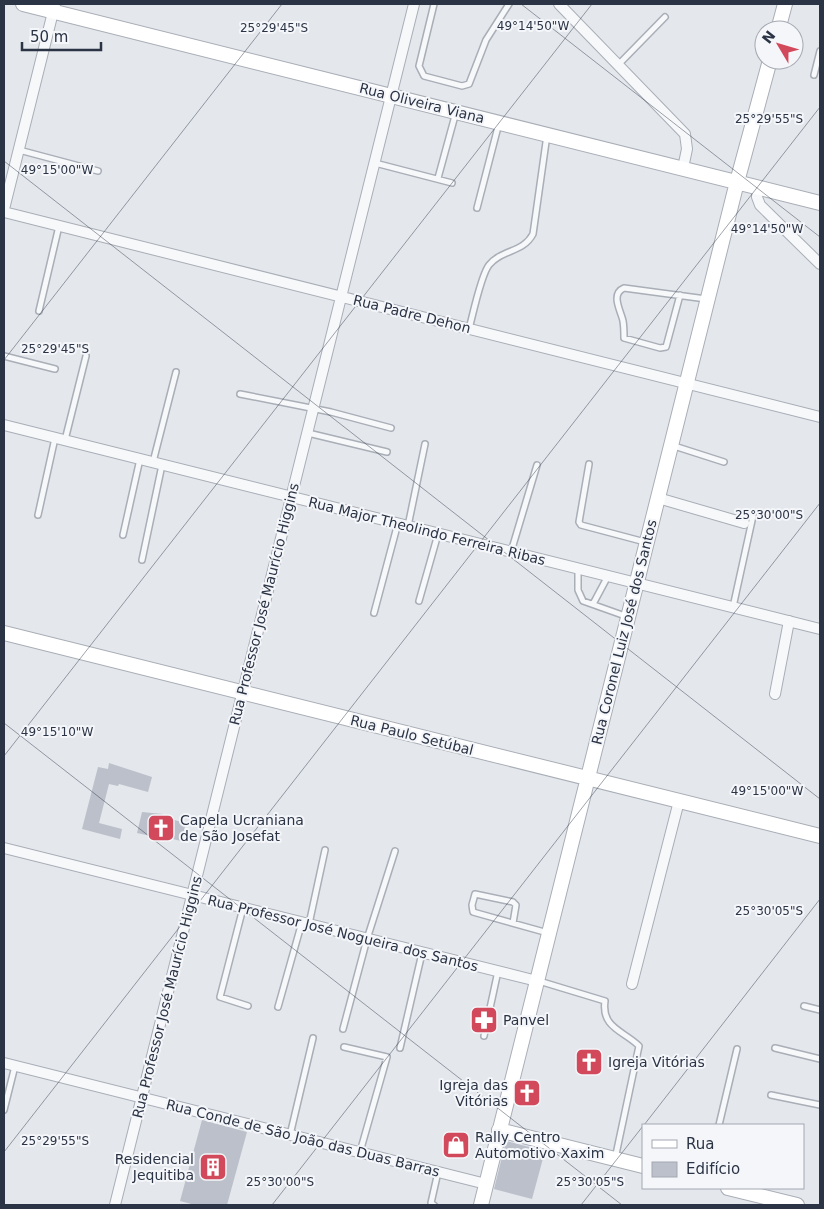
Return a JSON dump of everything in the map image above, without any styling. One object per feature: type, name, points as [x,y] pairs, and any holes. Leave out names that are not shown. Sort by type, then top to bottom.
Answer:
[{"type":"main road","name":"Rua Oliveira Viana","points":[[23,4],[54,8],[391,96],[820,203]]},
{"type":"main road","points":[[781,20],[785,4]]},
{"type":"main road","name":"Rua Coronel Luiz José dos Santos","points":[[480,1205],[707,299],[767,70]]},
{"type":"main road","name":"Rua Paulo Setúbal","points":[[4,633],[820,836]]},
{"type":"main road","points":[[499,1130],[642,1166]]},
{"type":"main road","points":[[732,1189],[797,1205]]},
{"type":"street","name":"Rua Professor José Maurício Higgins","points":[[115,1205],[414,4]]},
{"type":"street","points":[[559,4],[685,134],[687,149],[683,168]]},
{"type":"street","points":[[4,210],[54,8]]},
{"type":"street","points":[[758,188],[756,197],[760,205],[820,264]]},
{"type":"street","name":"Rua Padre Dehon","points":[[4,210],[59,226],[820,417]]},
{"type":"street","name":"Rua Major Theolindo Ferreira Ribas","points":[[4,425],[820,629]]},
{"type":"street","points":[[658,498],[744,523]]},
{"type":"street","points":[[775,694],[789,621]]},
{"type":"street","points":[[632,984],[679,801]]},
{"type":"street","name":"Rua Professor José Nogueira dos Santos","points":[[4,848],[537,981]]},
{"type":"street","name":"Rua Conde de São João das Duas Barras","points":[[4,1063],[486,1184]]},
{"type":"lane","points":[[434,4],[419,66],[424,76],[462,86],[469,84],[486,40],[509,4]]},
{"type":"lane","points":[[619,64],[665,17]]},
{"type":"lane","points":[[814,74],[820,51]]},
{"type":"lane","points":[[438,178],[456,112]]},
{"type":"lane","points":[[477,208],[499,123]]},
{"type":"lane","points":[[469,329],[488,265],[498,257],[519,249],[528,242],[533,234],[547,134]]},
{"type":"lane","points":[[18,150],[98,171]]},
{"type":"lane","points":[[374,163],[452,183]]},
{"type":"lane","points":[[39,310],[59,226]]},
{"type":"lane","points":[[680,295],[666,347],[660,348],[624,338],[617,293],[624,288],[680,295],[707,299]]},
{"type":"lane","points":[[4,356],[55,369]]},
{"type":"lane","points":[[38,515],[86,356]]},
{"type":"lane","points":[[142,560],[158,463],[176,372]]},
{"type":"lane","points":[[240,394],[313,410],[331,412],[391,428]]},
{"type":"lane","points":[[307,432],[387,452]]},
{"type":"lane","points":[[374,613],[403,525],[426,444]]},
{"type":"lane","points":[[671,445],[724,462]]},
{"type":"lane","points":[[123,535],[140,459]]},
{"type":"lane","points":[[589,464],[579,522],[581,525],[646,543]]},
{"type":"lane","points":[[511,552],[537,465]]},
{"type":"lane","points":[[733,607],[753,516]]},
{"type":"lane","points":[[419,601],[438,533]]},
{"type":"lane","points":[[578,568],[580,596],[584,601],[628,617]]},
{"type":"lane","points":[[593,604],[608,576]]},
{"type":"lane","points":[[278,1007],[306,923],[325,850]]},
{"type":"lane","points":[[343,1029],[367,939],[394,851]]},
{"type":"lane","points":[[513,923],[515,904],[475,894],[472,905],[473,912],[549,933]]},
{"type":"lane","points":[[243,908],[220,997],[248,1006]]},
{"type":"lane","points":[[400,1048],[422,952]]},
{"type":"lane","points":[[484,1036],[498,971]]},
{"type":"lane","points":[[537,981],[605,1000],[604,1010],[611,1025],[616,1031],[639,1046],[615,1160]]},
{"type":"lane","points":[[804,1006],[820,1010]]},
{"type":"lane","points":[[290,1135],[313,1038]]},
{"type":"lane","points":[[344,1046],[387,1057],[360,1152]]},
{"type":"lane","points":[[775,1048],[820,1059]]},
{"type":"lane","points":[[719,1124],[737,1049]]},
{"type":"lane","points":[[4,1110],[15,1066]]},
{"type":"lane","points":[[771,1095],[820,1105]]},
{"type":"lane","points":[[434,1205],[431,1198],[438,1172]]},
{"type":"building","points":[[109,763],[152,777],[148,792],[119,784],[118,786],[109,784],[99,823],[122,829],[120,839],[82,829],[98,767],[108,769]]},
{"type":"building","name":"Capela Ucraniana de São Josefat","points":[[142,812],[163,814],[162,817],[186,823],[181,841],[161,836],[159,842],[150,840],[151,836],[137,833]]},
{"type":"building","name":"Residencial Jequitiba","points":[[202,1120],[247,1132],[227,1205],[195,1205],[180,1201]]},
{"type":"building","points":[[506,1141],[545,1151],[532,1199],[494,1189]]},
{"type":"place","name":"Capela Ucraniana de São Josefat","points":[[161,828]]},
{"type":"place","name":"Panvel","points":[[484,1020]]},
{"type":"place","name":"Igreja Vitórias","points":[[589,1062]]},
{"type":"place","name":"Igreja das Vitórias","points":[[527,1093]]},
{"type":"place","name":"Rally Centro Automotivo Xaxim","points":[[456,1145]]},
{"type":"place","name":"Residencial Jequitiba","points":[[213,1167]]}]
